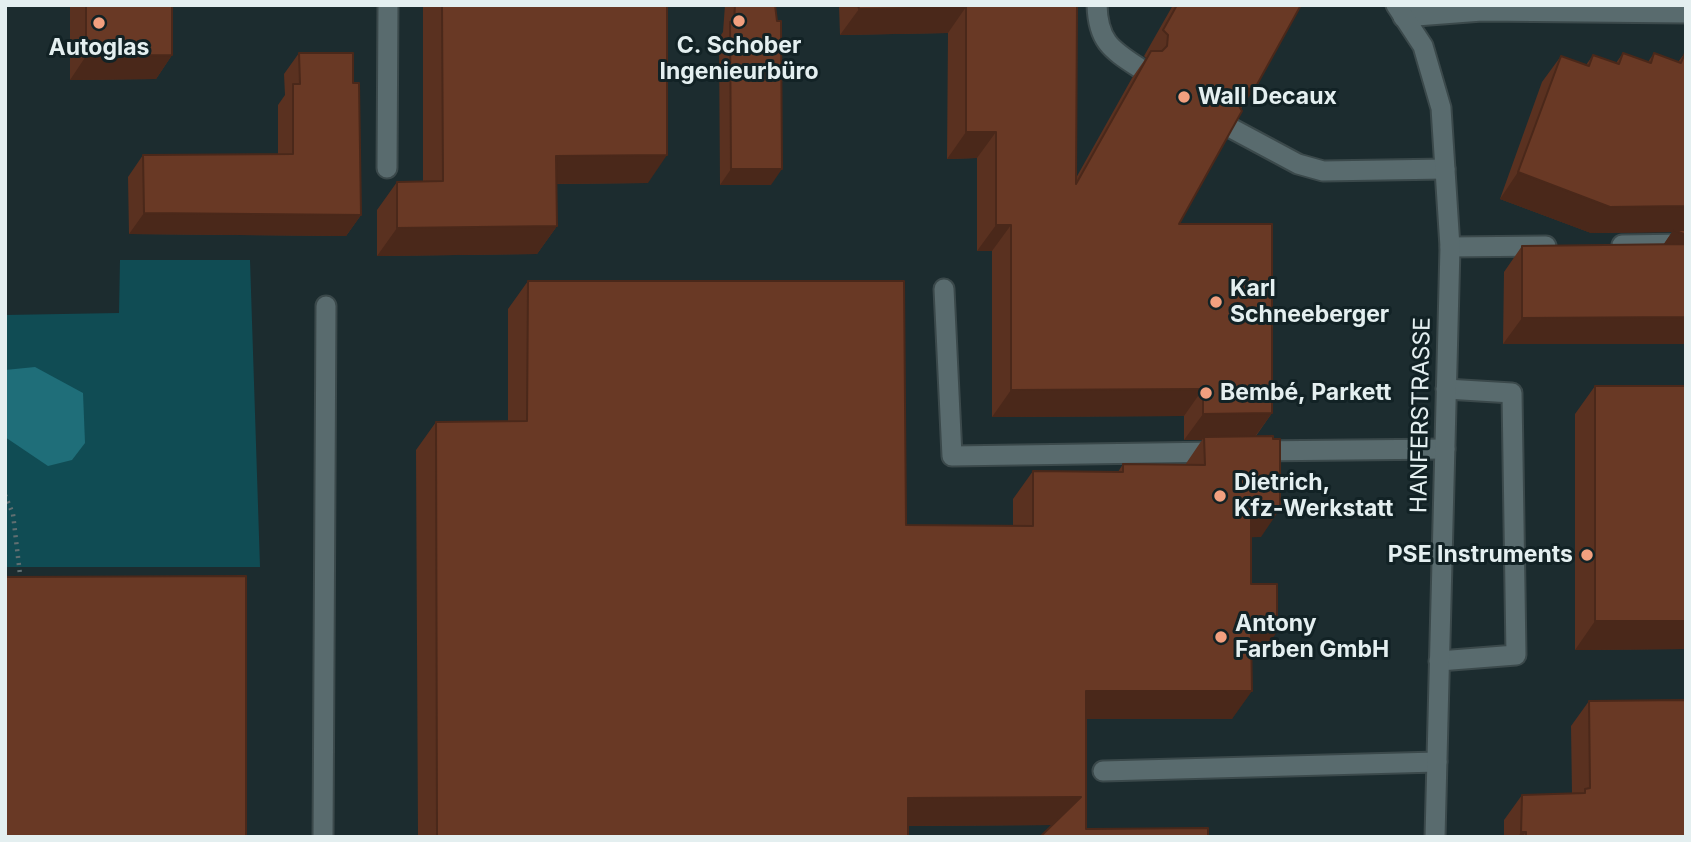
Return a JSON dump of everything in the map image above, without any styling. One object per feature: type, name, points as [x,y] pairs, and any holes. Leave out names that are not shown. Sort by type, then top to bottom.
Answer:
[{"type":"street","points":[[387,168],[388,5]]},
{"type":"street","points":[[1097,5],[1097,27],[1114,51],[1138,66]]},
{"type":"street","points":[[1399,11],[1686,13]]},
{"type":"street","name":"HANFERSTRASSE","points":[[1399,11],[1423,46],[1441,108],[1450,247],[1435,837]]},
{"type":"street","points":[[1229,127],[1298,164],[1322,172],[1445,169]]},
{"type":"street","points":[[1602,245],[1686,244]]},
{"type":"street","points":[[1450,247],[1561,246]]},
{"type":"street","points":[[944,289],[952,456],[1445,449]]},
{"type":"street","points":[[323,837],[326,306]]},
{"type":"street","points":[[1439,661],[1516,655],[1512,393],[1446,389]]},
{"type":"street","points":[[1103,771],[1437,762]]},
{"type":"path","points":[[5,495],[13,514],[21,583]]},
{"type":"shaded area","points":[[120,260],[250,260],[260,567],[5,567],[5,315],[119,313]]},
{"type":"shaded area","points":[[35,367],[83,393],[85,443],[72,460],[48,466],[5,437],[5,370]]},
{"type":"building","points":[[86,5],[172,5],[172,55],[86,56]]},
{"type":"building","points":[[442,5],[667,5],[667,155],[556,156],[557,226],[397,228],[397,182],[443,181]]},
{"type":"building","points":[[735,5],[775,5],[777,21],[781,21],[782,169],[731,169],[730,22],[734,22]]},
{"type":"building","points":[[858,5],[1077,5],[1076,184],[1151,51],[1162,51],[1167,46],[1168,35],[1163,30],[1177,5],[1301,5],[1254,90],[1247,88],[1237,94],[1236,101],[1242,111],[1179,224],[1272,224],[1272,413],[1203,414],[1203,389],[1011,390],[1011,225],[996,225],[996,132],[966,132],[966,7],[859,9]]},
{"type":"building","points":[[299,53],[353,53],[353,83],[359,83],[361,215],[144,213],[143,155],[293,154],[293,84],[300,84]]},
{"type":"building","points":[[1623,53],[1651,63],[1654,53],[1681,63],[1686,53],[1686,206],[1610,207],[1518,172],[1561,56],[1589,66],[1593,55],[1619,64]]},
{"type":"building","points":[[1686,244],[1686,317],[1522,318],[1522,246]]},
{"type":"building","points":[[528,281],[904,281],[906,525],[1033,526],[1033,471],[1123,472],[1123,464],[1205,465],[1204,437],[1273,436],[1273,439],[1280,439],[1280,509],[1251,509],[1251,584],[1277,584],[1277,632],[1251,632],[1252,691],[1086,691],[1086,829],[1208,828],[1208,837],[1040,837],[1081,797],[908,798],[908,837],[437,837],[436,422],[527,421]]},
{"type":"building","points":[[1595,386],[1686,386],[1686,621],[1595,621]]},
{"type":"building","points":[[246,576],[246,837],[5,837],[5,577]]},
{"type":"building","points":[[1686,700],[1686,837],[1526,837],[1526,832],[1521,832],[1522,795],[1585,793],[1585,789],[1590,788],[1589,701]]},
{"type":"place","name":"C. Schober Ingenieurbüro","points":[[739,21]]},
{"type":"place","name":"Autoglas","points":[[99,23]]},
{"type":"place","name":"Wall Decaux","points":[[1184,97]]},
{"type":"place","name":"Karl Schneeberger","points":[[1216,302]]},
{"type":"place","name":"Bembé, Parkett","points":[[1206,393]]},
{"type":"place","name":"Dietrich, Kfz-Werkstatt","points":[[1220,496]]},
{"type":"place","name":"PSE Instruments","points":[[1587,555]]},
{"type":"place","name":"Antony Farben GmbH","points":[[1221,637]]}]
